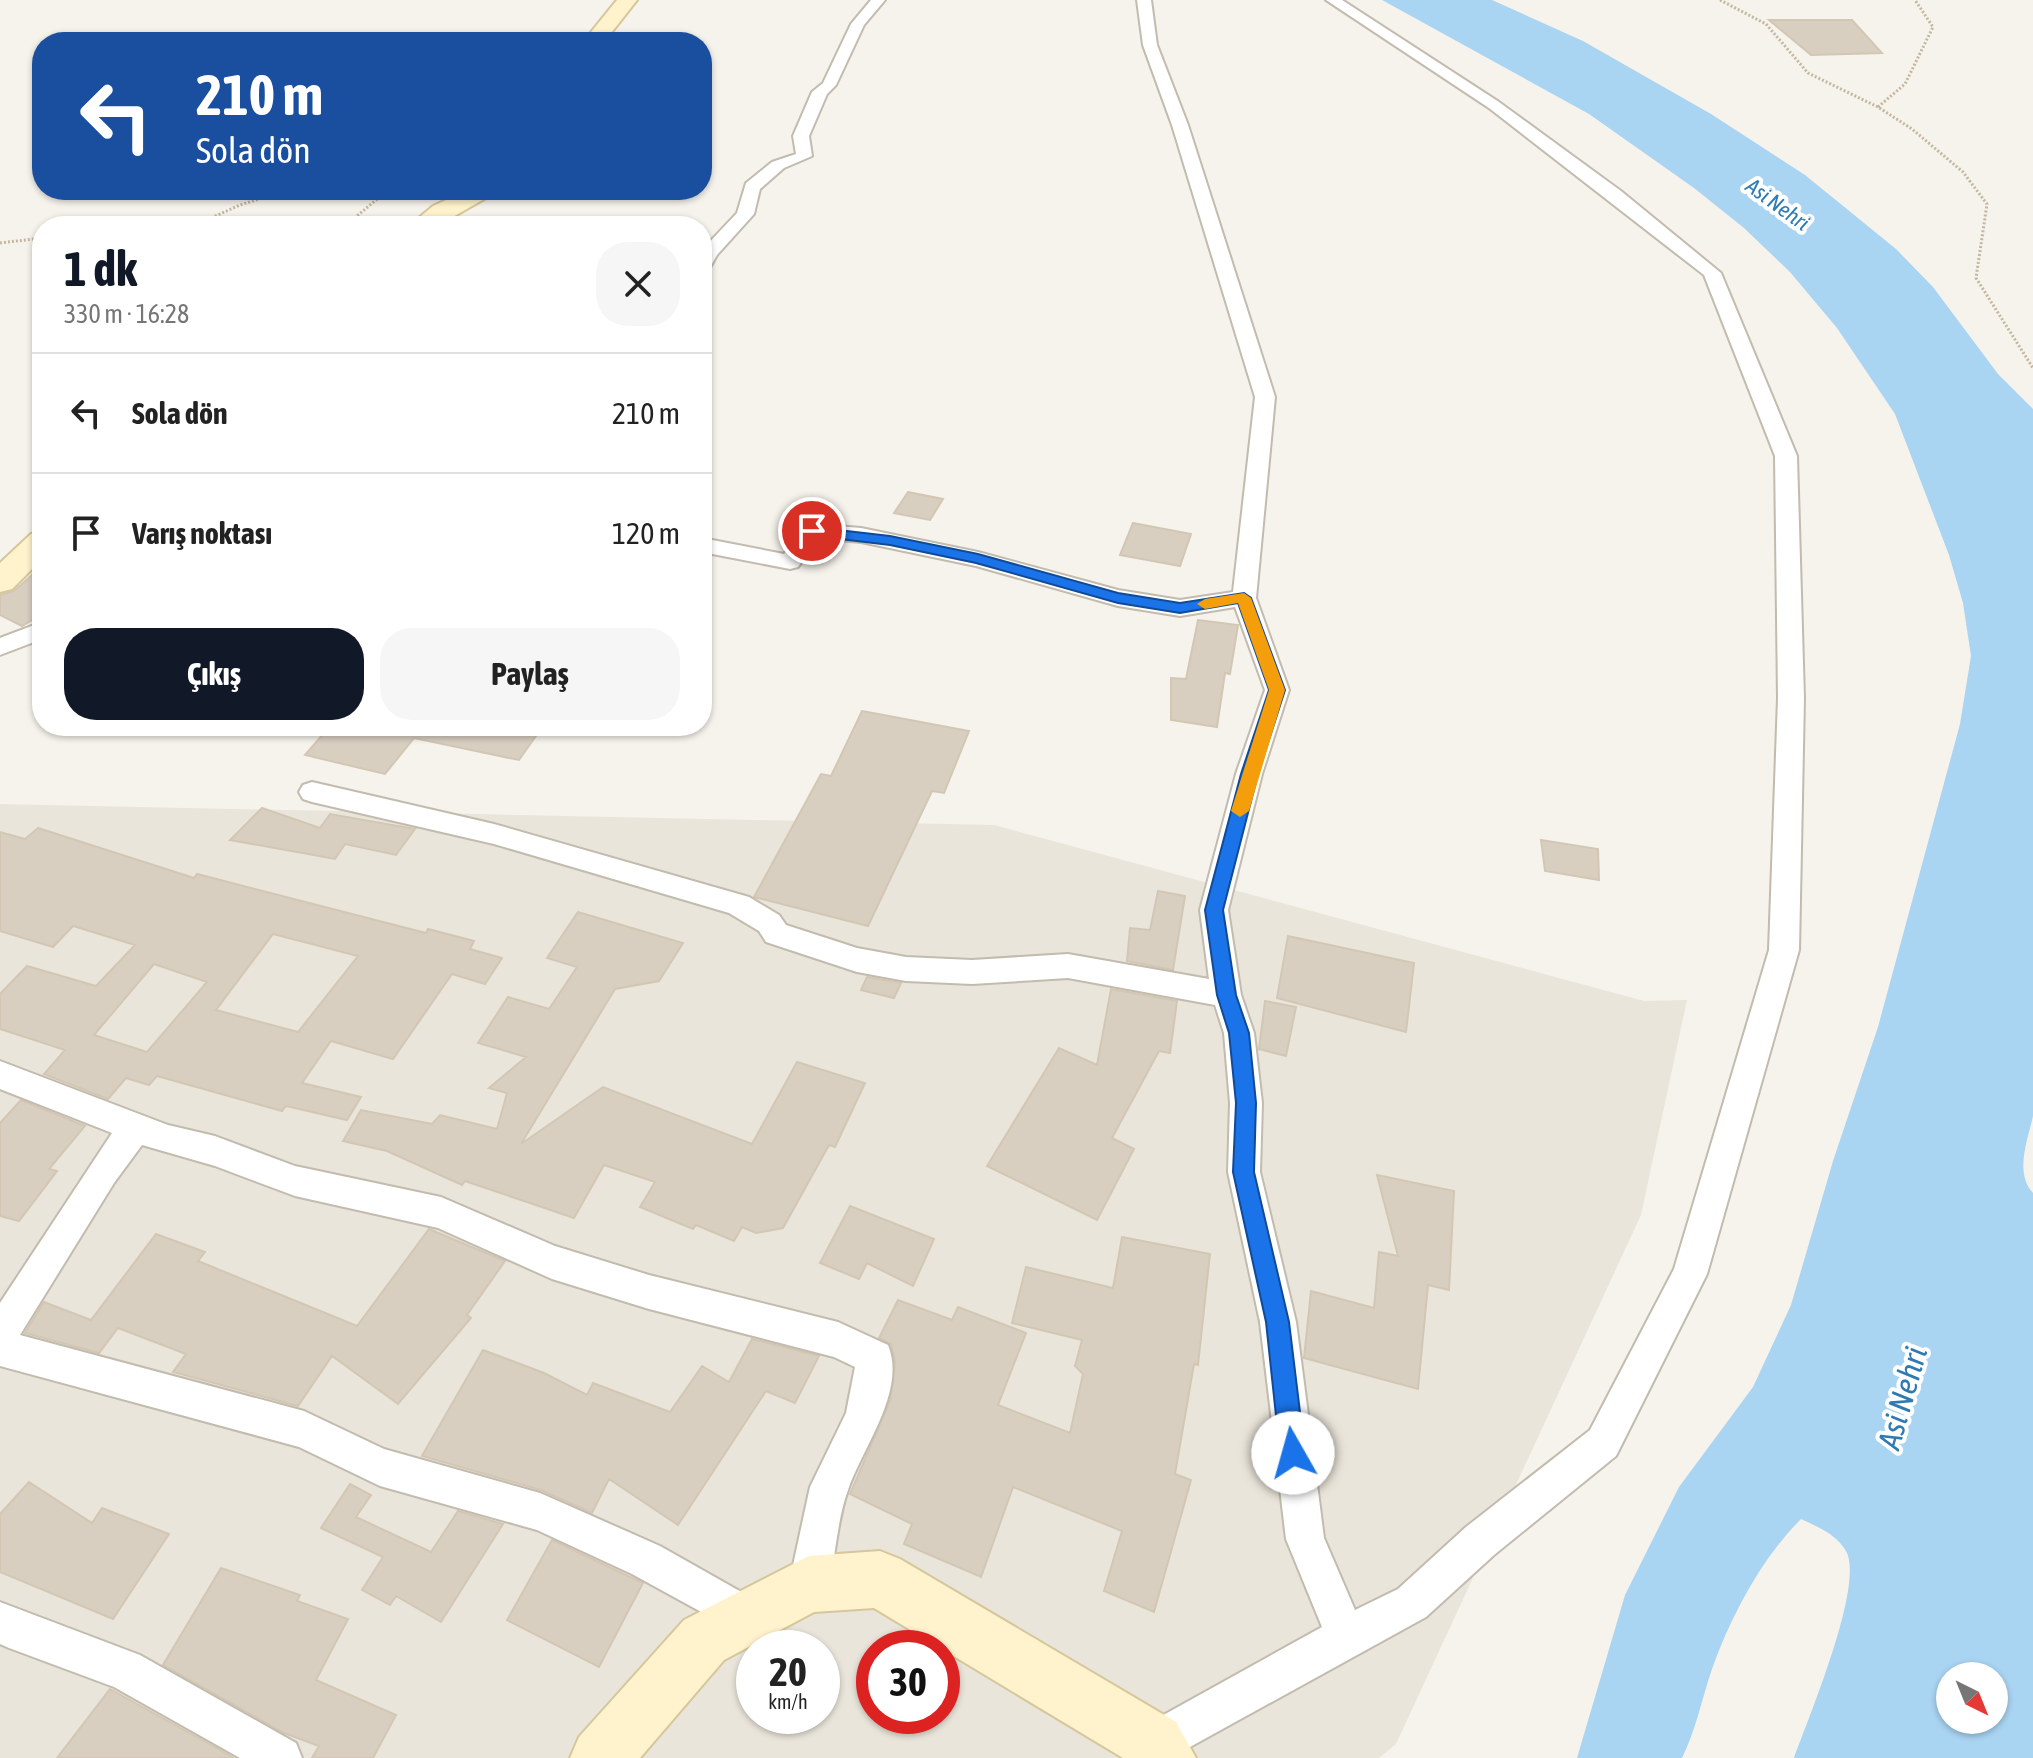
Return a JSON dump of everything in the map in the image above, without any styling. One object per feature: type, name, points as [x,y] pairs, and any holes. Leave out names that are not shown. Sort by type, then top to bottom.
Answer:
[{"type":"street","points":[[601,32],[627,0]]},
{"type":"street","points":[[712,250],[745,214],[752,187],[778,165],[804,156],[801,136],[820,92],[829,85],[858,24],[878,0]]},
{"type":"street","points":[[1144,0],[1150,45],[1180,125],[1265,397],[1244,598],[1277,690],[1249,774],[1214,910],[1226,995],[1239,1033],[1246,1103],[1244,1172],[1278,1322],[1305,1539],[1346,1636]]},
{"type":"street","points":[[600,1758],[704,1640],[809,1584],[880,1579],[1161,1751],[1346,1636],[1412,1603],[1480,1541],[1603,1443],[1690,1274],[1784,950],[1791,698],[1786,456],[1712,273],[1615,195],[1494,105],[1333,0]]},
{"type":"street","points":[[435,216],[466,200]]},
{"type":"street","points":[[712,547],[790,562],[812,531],[861,535],[978,559],[1133,601],[1180,608],[1244,598]]},
{"type":"street","points":[[0,581],[32,551]]},
{"type":"street","points":[[0,647],[32,634]]},
{"type":"street","points":[[312,792],[494,834],[739,905],[769,923],[776,934],[857,960],[906,969],[972,972],[1068,966],[1226,995]]},
{"type":"street","points":[[0,1075],[167,1140],[215,1151],[295,1181],[441,1213],[552,1262],[649,1292],[838,1340],[875,1358],[864,1417],[829,1487],[809,1584]]},
{"type":"street","points":[[0,1335],[102,1172],[135,1128]]},
{"type":"street","points":[[0,1348],[304,1430],[380,1467],[540,1512],[646,1560],[745,1616]]},
{"type":"street","points":[[0,1622],[23,1634],[125,1670],[281,1758]]},
{"type":"path","points":[[1720,0],[1766,24],[1808,73],[1878,107],[1912,129],[1963,172],[1987,204],[1976,278],[2033,368]]},
{"type":"path","points":[[1878,107],[1892,101],[1922,53],[1933,27],[1915,0]]},
{"type":"path","points":[[215,216],[256,200]]},
{"type":"path","points":[[357,216],[376,200]]},
{"type":"path","points":[[0,243],[32,239]]},
{"type":"shaded area","points":[[0,804],[994,825],[1644,1001],[1687,1000],[1641,1215],[1396,1744],[1379,1758],[0,1758]]},
{"type":"water","name":"Asi Nehri","points":[[1382,0],[1492,0],[1583,41],[1711,114],[1805,175],[1896,249],[1933,287],[1998,374],[2033,409],[2033,1116],[2023,1166],[2027,1185],[2033,1193],[2033,1758],[1794,1758],[1842,1621],[1850,1568],[1846,1551],[1837,1540],[1801,1519],[1760,1570],[1728,1629],[1682,1758],[1577,1758],[1625,1595],[1679,1487],[1753,1387],[1791,1305],[1833,1161],[1878,1027],[1960,724],[1971,656],[1963,603],[1949,555],[1895,414],[1837,328],[1790,272],[1744,228],[1694,188],[1589,114]]},
{"type":"building","points":[[1769,20],[1852,20],[1882,53],[1811,55]]},
{"type":"building","points":[[908,492],[943,499],[930,520],[894,513]]},
{"type":"building","points":[[1133,523],[1191,534],[1180,566],[1120,555]]},
{"type":"building","points":[[32,575],[32,620],[22,626],[0,615],[0,595],[14,591]]},
{"type":"building","points":[[1198,620],[1238,625],[1230,674],[1225,673],[1217,727],[1171,720],[1171,678],[1186,679]]},
{"type":"building","points":[[862,711],[969,731],[944,793],[932,791],[868,926],[754,897],[821,774],[831,776]]},
{"type":"building","points":[[321,736],[536,736],[519,760],[414,738],[385,774],[305,755]]},
{"type":"building","points":[[262,808],[320,828],[330,814],[415,829],[396,855],[345,844],[335,859],[230,840]]},
{"type":"building","points":[[38,828],[194,878],[197,874],[426,933],[428,929],[474,941],[470,949],[502,958],[485,984],[452,974],[393,1059],[331,1041],[302,1083],[361,1097],[347,1120],[286,1106],[282,1111],[157,1076],[149,1085],[126,1078],[108,1099],[44,1074],[65,1050],[0,1029],[0,994],[27,966],[96,986],[135,945],[73,926],[53,947],[0,931],[0,832],[25,839]],"holes":[[[273,934],[358,956],[298,1032],[216,1010]],[[154,964],[207,982],[147,1052],[94,1035]]]},
{"type":"building","points":[[1541,840],[1598,849],[1599,880],[1545,871]]},
{"type":"building","points":[[1158,891],[1185,896],[1173,970],[1127,961],[1130,928],[1150,930]]},
{"type":"building","points":[[578,912],[683,943],[659,981],[615,989],[521,1144],[603,1087],[752,1144],[797,1062],[865,1083],[835,1147],[829,1145],[783,1228],[756,1233],[742,1227],[734,1241],[696,1225],[693,1229],[640,1207],[655,1182],[604,1165],[574,1218],[465,1181],[462,1185],[387,1151],[343,1141],[361,1110],[432,1124],[440,1115],[497,1129],[507,1093],[489,1088],[526,1057],[478,1043],[508,997],[549,1009],[577,967],[547,958]]},
{"type":"building","points":[[1288,936],[1414,963],[1406,1032],[1277,998]]},
{"type":"building","points":[[867,977],[901,983],[894,998],[861,990]]},
{"type":"building","points":[[1111,989],[1177,1001],[1170,1053],[1159,1051],[1112,1138],[1134,1149],[1097,1220],[987,1166],[1059,1048],[1097,1065]]},
{"type":"building","points":[[1265,1001],[1296,1007],[1286,1056],[1259,1049]]},
{"type":"building","points":[[21,1100],[85,1126],[49,1169],[57,1171],[19,1221],[0,1216],[0,1123]]},
{"type":"building","points":[[1377,1175],[1454,1191],[1449,1290],[1428,1285],[1418,1389],[1304,1358],[1311,1291],[1374,1308],[1379,1252],[1398,1256]]},
{"type":"building","points":[[850,1206],[934,1239],[913,1286],[867,1263],[859,1279],[820,1263]]},
{"type":"building","points":[[429,1229],[505,1261],[467,1315],[471,1318],[398,1404],[332,1356],[298,1406],[173,1372],[186,1354],[118,1328],[99,1353],[25,1333],[44,1302],[91,1320],[156,1234],[205,1252],[198,1261],[357,1326]]},
{"type":"building","points":[[1122,1237],[1210,1254],[1198,1365],[1194,1364],[1175,1474],[1191,1480],[1154,1612],[1104,1591],[1122,1531],[1013,1487],[981,1577],[904,1544],[912,1524],[850,1494],[890,1401],[895,1362],[891,1344],[879,1338],[898,1300],[952,1320],[958,1307],[1026,1333],[998,1405],[1070,1433],[1083,1374],[1075,1366],[1082,1340],[1012,1323],[1026,1267],[1113,1288]]},
{"type":"building","points":[[752,1339],[819,1356],[795,1403],[766,1391],[678,1525],[609,1479],[592,1513],[541,1490],[422,1456],[483,1350],[544,1373],[587,1395],[593,1383],[670,1412],[702,1366],[729,1382]]},
{"type":"building","points":[[29,1482],[92,1523],[102,1508],[169,1534],[113,1619],[0,1572],[0,1514]]},
{"type":"building","points":[[350,1484],[371,1495],[356,1517],[431,1552],[458,1511],[503,1524],[441,1622],[396,1596],[390,1605],[362,1590],[383,1557],[321,1528]]},
{"type":"building","points":[[552,1540],[643,1583],[599,1667],[507,1620]]},
{"type":"building","points":[[221,1568],[300,1595],[297,1601],[348,1619],[316,1680],[396,1715],[373,1758],[312,1758],[319,1746],[284,1733],[163,1665]]},
{"type":"building","points":[[110,1689],[220,1750],[233,1758],[57,1758]]},
{"type":"slow traffic","points":[[1205,604],[1244,598],[1277,690],[1240,811]]},
{"type":"route","points":[[812,531],[861,535],[978,559],[1118,598],[1180,608],[1244,598],[1277,690],[1249,774],[1214,910],[1226,995],[1239,1033],[1246,1103],[1244,1172],[1278,1322],[1293,1453]]}]
